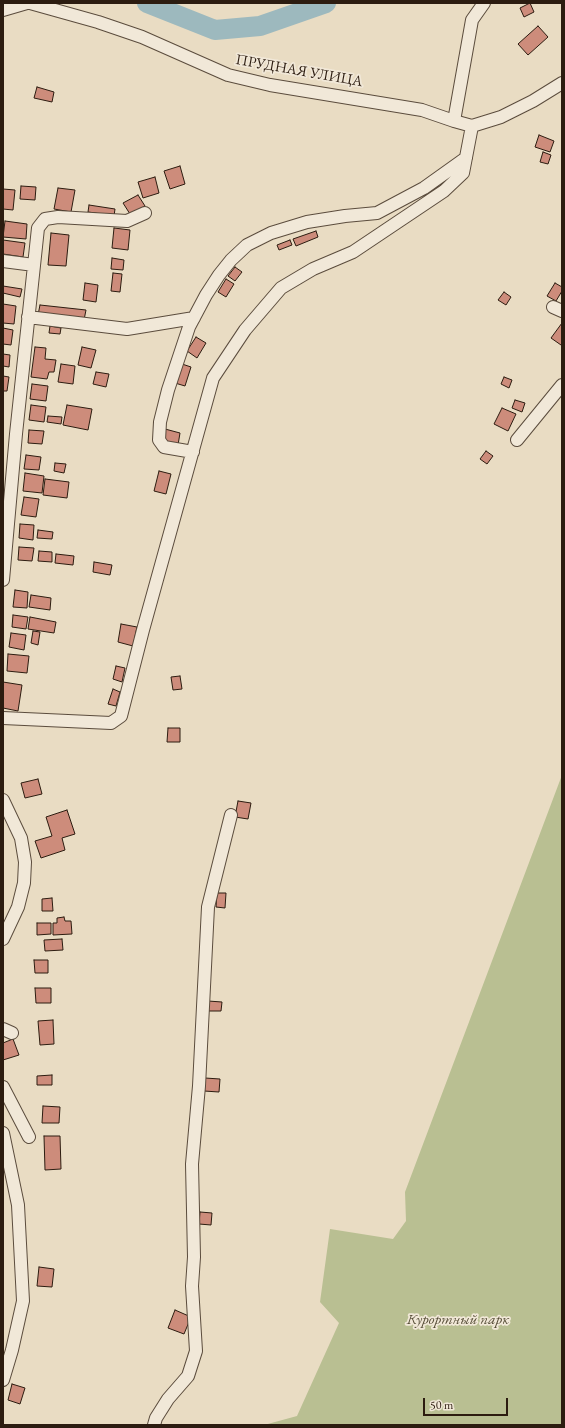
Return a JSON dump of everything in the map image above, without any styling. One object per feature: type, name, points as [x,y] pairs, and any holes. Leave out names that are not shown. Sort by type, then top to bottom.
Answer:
[{"type":"street","points":[[3,10],[27,3]]},
{"type":"street","name":"ПРУДНАЯ УЛИЦА","points":[[30,3],[98,22],[142,37],[228,75],[270,85],[381,102],[422,110],[472,126]]},
{"type":"street","points":[[454,121],[472,20],[484,3]]},
{"type":"street","points":[[3,718],[111,723],[121,716],[192,452],[214,378],[245,330],[281,288],[313,269],[354,252],[444,191],[462,173],[472,126],[501,117],[562,83]]},
{"type":"street","points":[[192,452],[164,447],[158,440],[160,422],[168,390],[189,327],[206,295],[231,260],[247,245],[271,233],[307,222],[377,213],[424,188],[466,158]]},
{"type":"street","points":[[3,580],[38,228],[45,219],[58,217],[127,221],[145,213]]},
{"type":"street","points":[[3,261],[34,265]]},
{"type":"street","points":[[28,317],[127,329],[194,318]]},
{"type":"street","points":[[517,440],[562,385]]},
{"type":"street","points":[[3,800],[21,838],[25,862],[24,883],[18,907],[3,940]]},
{"type":"street","points":[[154,1425],[156,1418],[168,1399],[188,1376],[196,1351],[192,1286],[194,1257],[192,1164],[199,1078],[208,907],[231,815]]},
{"type":"street","points":[[3,1087],[30,1137]]},
{"type":"street","points":[[3,1133],[18,1205],[24,1300],[3,1380]]},
{"type":"green space","name":"Курортный парк","points":[[562,775],[562,1425],[264,1425],[297,1416],[339,1323],[320,1302],[330,1229],[393,1239],[406,1221],[405,1192]]},
{"type":"building","points":[[530,3],[534,12],[524,17],[520,8]]},
{"type":"building","points":[[538,26],[548,37],[528,55],[518,44]]},
{"type":"building","points":[[37,87],[54,92],[52,102],[34,98]]},
{"type":"building","points":[[539,135],[554,141],[550,152],[535,147]]},
{"type":"building","points":[[543,152],[551,155],[548,164],[540,162]]},
{"type":"building","points":[[180,166],[185,184],[170,189],[164,171]]},
{"type":"building","points":[[155,177],[159,193],[143,198],[138,182]]},
{"type":"building","points":[[21,186],[36,187],[35,200],[20,199]]},
{"type":"building","points":[[58,188],[75,190],[71,212],[54,209]]},
{"type":"building","points":[[3,189],[15,190],[13,210],[3,209]]},
{"type":"building","points":[[138,195],[145,206],[130,214],[123,203]]},
{"type":"building","points":[[89,205],[115,209],[114,216],[88,212]]},
{"type":"building","points":[[5,221],[27,224],[26,239],[3,237]]},
{"type":"building","points":[[114,228],[130,230],[128,250],[112,248]]},
{"type":"building","points":[[316,231],[318,237],[296,246],[293,239]]},
{"type":"building","points":[[51,233],[69,235],[66,266],[48,265]]},
{"type":"building","points":[[3,240],[25,243],[23,257],[3,254]]},
{"type":"building","points":[[290,240],[292,245],[279,250],[277,245]]},
{"type":"building","points":[[112,258],[124,260],[123,270],[111,269]]},
{"type":"building","points":[[235,267],[242,272],[235,281],[228,276]]},
{"type":"building","points":[[113,273],[122,274],[120,292],[111,291]]},
{"type":"building","points":[[226,279],[234,284],[226,297],[218,292]]},
{"type":"building","points":[[85,283],[98,285],[96,302],[83,300]]},
{"type":"building","points":[[555,283],[562,287],[562,291],[556,301],[547,296]]},
{"type":"building","points":[[3,286],[22,289],[20,297],[3,293]]},
{"type":"building","points":[[504,292],[511,297],[506,305],[498,300]]},
{"type":"building","points":[[3,304],[16,306],[14,324],[3,323]]},
{"type":"building","points":[[40,305],[86,310],[84,320],[38,315]]},
{"type":"building","points":[[562,323],[562,344],[561,345],[551,338]]},
{"type":"building","points":[[50,326],[61,328],[60,334],[49,333]]},
{"type":"building","points":[[3,328],[13,330],[11,345],[3,344]]},
{"type":"building","points":[[196,337],[206,343],[197,358],[187,351]]},
{"type":"building","points":[[35,347],[46,348],[45,359],[56,360],[54,372],[49,372],[47,379],[31,377]]},
{"type":"building","points":[[82,347],[96,350],[91,368],[78,365]]},
{"type":"building","points":[[3,354],[10,355],[9,367],[3,366]]},
{"type":"building","points":[[61,364],[75,366],[73,384],[58,382]]},
{"type":"building","points":[[182,364],[191,367],[185,386],[175,383]]},
{"type":"building","points":[[96,372],[109,374],[106,387],[93,384]]},
{"type":"building","points":[[3,376],[9,377],[7,391],[3,391]]},
{"type":"building","points":[[504,377],[512,380],[509,388],[501,384]]},
{"type":"building","points":[[32,384],[48,386],[46,401],[30,399]]},
{"type":"building","points":[[515,400],[525,403],[522,412],[512,408]]},
{"type":"building","points":[[31,405],[46,407],[44,422],[29,420]]},
{"type":"building","points":[[67,405],[92,409],[88,430],[63,425]]},
{"type":"building","points":[[502,408],[516,414],[508,431],[494,424]]},
{"type":"building","points":[[48,416],[62,417],[61,424],[47,422]]},
{"type":"building","points":[[165,429],[180,433],[178,445],[162,442]]},
{"type":"building","points":[[29,430],[44,431],[42,444],[28,443]]},
{"type":"building","points":[[486,451],[493,456],[487,464],[480,459]]},
{"type":"building","points":[[26,455],[41,457],[39,470],[24,469]]},
{"type":"building","points":[[55,463],[66,464],[64,473],[54,471]]},
{"type":"building","points":[[159,471],[171,474],[166,494],[154,491]]},
{"type":"building","points":[[25,473],[44,476],[42,493],[23,491]]},
{"type":"building","points":[[45,479],[69,482],[67,498],[43,495]]},
{"type":"building","points":[[24,497],[39,499],[36,517],[21,515]]},
{"type":"building","points":[[20,524],[34,525],[33,540],[19,538]]},
{"type":"building","points":[[38,530],[53,532],[52,539],[37,538]]},
{"type":"building","points":[[19,547],[34,548],[32,561],[18,560]]},
{"type":"building","points":[[39,551],[52,552],[52,562],[38,561]]},
{"type":"building","points":[[56,554],[74,556],[73,565],[55,563]]},
{"type":"building","points":[[94,562],[112,565],[110,575],[93,572]]},
{"type":"building","points":[[15,590],[28,592],[27,608],[13,607]]},
{"type":"building","points":[[31,595],[51,598],[50,610],[29,607]]},
{"type":"building","points":[[13,615],[28,617],[26,629],[12,627]]},
{"type":"building","points":[[30,617],[56,622],[54,633],[28,629]]},
{"type":"building","points":[[121,624],[137,627],[133,646],[118,642]]},
{"type":"building","points":[[33,631],[40,632],[38,645],[31,643]]},
{"type":"building","points":[[11,633],[26,635],[24,650],[9,647]]},
{"type":"building","points":[[8,654],[29,656],[27,673],[7,671]]},
{"type":"building","points":[[116,666],[125,668],[122,682],[113,679]]},
{"type":"building","points":[[180,676],[182,689],[173,690],[171,677]]},
{"type":"building","points":[[3,682],[22,685],[18,711],[3,708]]},
{"type":"building","points":[[113,689],[120,692],[116,706],[108,704]]},
{"type":"building","points":[[168,728],[180,728],[180,742],[167,742]]},
{"type":"building","points":[[38,779],[42,794],[25,798],[21,783]]},
{"type":"building","points":[[238,801],[251,803],[248,819],[235,817]]},
{"type":"building","points":[[67,810],[75,834],[62,838],[65,850],[41,858],[35,841],[52,836],[46,817]]},
{"type":"building","points":[[217,893],[226,893],[225,908],[216,907]]},
{"type":"building","points":[[52,898],[53,911],[42,911],[42,899]]},
{"type":"building","points":[[64,917],[65,921],[71,921],[72,934],[53,935],[53,923],[57,923],[57,918]]},
{"type":"building","points":[[37,923],[51,923],[51,934],[37,935]]},
{"type":"building","points":[[62,939],[63,950],[45,951],[44,940]]},
{"type":"building","points":[[34,960],[48,960],[48,973],[35,973]]},
{"type":"building","points":[[35,988],[51,988],[51,1003],[36,1003]]},
{"type":"building","points":[[208,1001],[222,1002],[221,1011],[208,1011]]},
{"type":"building","points":[[53,1020],[54,1044],[40,1045],[38,1021]]},
{"type":"building","points":[[13,1039],[19,1055],[3,1060],[3,1043]]},
{"type":"building","points":[[52,1075],[52,1085],[37,1085],[37,1076]]},
{"type":"building","points":[[205,1078],[220,1079],[219,1092],[204,1091]]},
{"type":"building","points":[[43,1106],[60,1107],[59,1123],[42,1123]]},
{"type":"building","points":[[44,1136],[60,1136],[61,1169],[45,1170]]},
{"type":"building","points":[[200,1212],[212,1213],[211,1225],[199,1224]]},
{"type":"building","points":[[39,1267],[54,1269],[52,1287],[37,1286]]},
{"type":"building","points":[[175,1310],[191,1317],[184,1334],[168,1328]]},
{"type":"building","points":[[12,1384],[25,1388],[20,1404],[8,1400]]},
{"type":"waterway","points":[[147,3],[215,30],[260,26],[326,3]]}]
